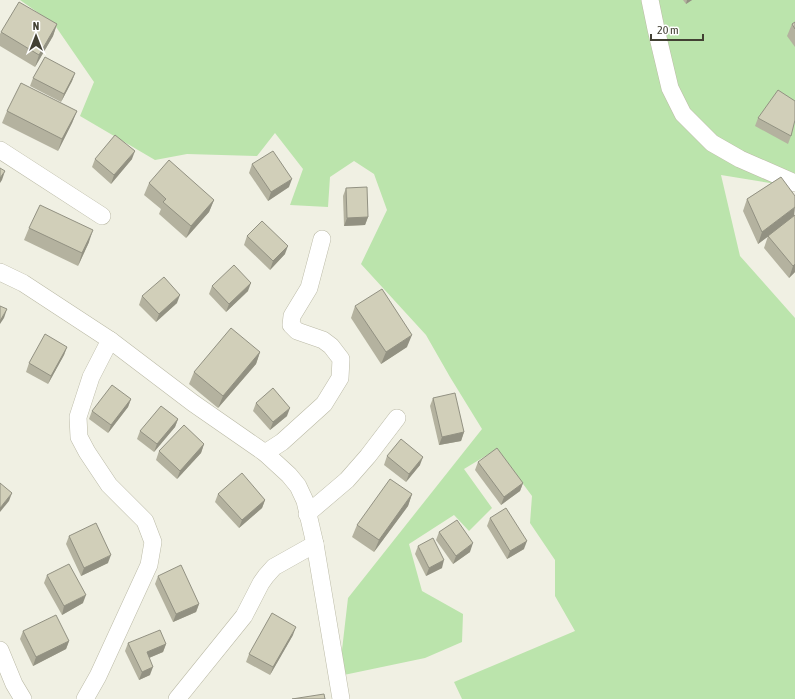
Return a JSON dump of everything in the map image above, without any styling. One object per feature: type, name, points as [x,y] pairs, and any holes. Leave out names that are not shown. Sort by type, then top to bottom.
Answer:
[{"type":"street","points":[[650,0],[670,88],[683,114],[712,143],[740,159],[795,183]]},
{"type":"street","points":[[0,150],[102,216]]},
{"type":"street","points":[[265,453],[282,442],[324,404],[340,378],[341,359],[331,346],[323,340],[297,331],[291,324],[292,316],[309,288],[322,239]]},
{"type":"street","points":[[0,272],[23,283],[110,340],[193,403],[265,453],[289,475],[298,486],[305,501],[315,544],[341,699]]},
{"type":"street","points":[[85,699],[98,676],[149,565],[153,542],[145,521],[109,485],[79,437],[78,417],[91,377],[110,340]]},
{"type":"street","points":[[307,514],[347,480],[368,456],[397,418]]},
{"type":"street","points":[[186,695],[244,616],[266,576],[274,567],[315,544]]},
{"type":"street","points":[[0,650],[14,684],[23,699]]},
{"type":"green space","points":[[20,0],[795,0],[795,187],[721,175],[740,256],[795,318],[795,699],[462,699],[454,682],[575,631],[555,596],[555,560],[530,523],[532,496],[497,449],[464,469],[492,508],[469,531],[454,515],[409,544],[422,591],[463,614],[462,642],[425,658],[339,676],[348,598],[482,429],[426,335],[361,264],[387,210],[374,174],[354,161],[330,177],[328,207],[290,205],[303,169],[275,133],[257,156],[187,154],[155,160],[80,116],[94,82],[54,24]]},
{"type":"building","points":[[19,2],[57,24],[39,55],[1,32]]},
{"type":"building","points":[[795,22],[795,29],[792,24]]},
{"type":"building","points":[[45,57],[75,73],[64,94],[33,78]]},
{"type":"building","points":[[21,83],[77,111],[62,139],[7,111]]},
{"type":"building","points":[[778,90],[795,101],[795,120],[791,136],[758,118]]},
{"type":"building","points":[[115,135],[135,151],[114,175],[95,159]]},
{"type":"building","points":[[273,151],[292,179],[271,192],[252,164]]},
{"type":"building","points":[[169,160],[214,200],[191,226],[163,202],[166,199],[149,183]]},
{"type":"building","points":[[0,168],[5,171],[0,178]]},
{"type":"building","points":[[781,177],[795,196],[795,207],[762,232],[747,199]]},
{"type":"building","points":[[367,187],[368,217],[347,218],[346,188]]},
{"type":"building","points":[[40,205],[93,230],[82,253],[29,228]]},
{"type":"building","points":[[795,215],[795,264],[793,266],[768,236]]},
{"type":"building","points":[[262,221],[288,246],[273,261],[247,236]]},
{"type":"building","points":[[234,265],[251,283],[229,304],[212,286]]},
{"type":"building","points":[[164,277],[180,295],[159,314],[142,296]]},
{"type":"building","points":[[382,289],[412,335],[386,352],[355,306]]},
{"type":"building","points":[[0,306],[7,309],[0,321]]},
{"type":"building","points":[[231,328],[260,352],[223,396],[194,372]]},
{"type":"building","points":[[45,334],[67,347],[51,376],[29,363]]},
{"type":"building","points":[[112,385],[131,399],[111,425],[92,411]]},
{"type":"building","points":[[273,388],[290,408],[273,422],[256,403]]},
{"type":"building","points":[[455,393],[464,432],[442,437],[433,398]]},
{"type":"building","points":[[161,406],[178,419],[157,444],[140,431]]},
{"type":"building","points":[[184,425],[204,444],[180,471],[159,451]]},
{"type":"building","points":[[401,439],[423,457],[409,474],[387,456]]},
{"type":"building","points":[[497,448],[523,483],[504,497],[478,462]]},
{"type":"building","points":[[242,473],[265,500],[242,520],[218,494]]},
{"type":"building","points":[[390,479],[412,494],[379,540],[357,525]]},
{"type":"building","points":[[0,483],[12,493],[0,508]]},
{"type":"building","points":[[506,508],[527,541],[510,551],[490,518]]},
{"type":"building","points":[[457,520],[473,543],[456,556],[439,532]]},
{"type":"building","points":[[96,523],[111,555],[84,568],[69,536]]},
{"type":"building","points":[[433,538],[444,560],[429,568],[418,546]]},
{"type":"building","points":[[69,564],[86,595],[64,606],[47,575]]},
{"type":"building","points":[[181,565],[199,604],[176,614],[158,576]]},
{"type":"building","points":[[272,613],[296,627],[273,667],[249,654]]},
{"type":"building","points":[[56,615],[69,641],[36,657],[23,631]]},
{"type":"building","points":[[160,630],[166,644],[147,652],[153,667],[142,672],[128,643]]},
{"type":"building","points":[[324,694],[325,699],[292,699]]}]
